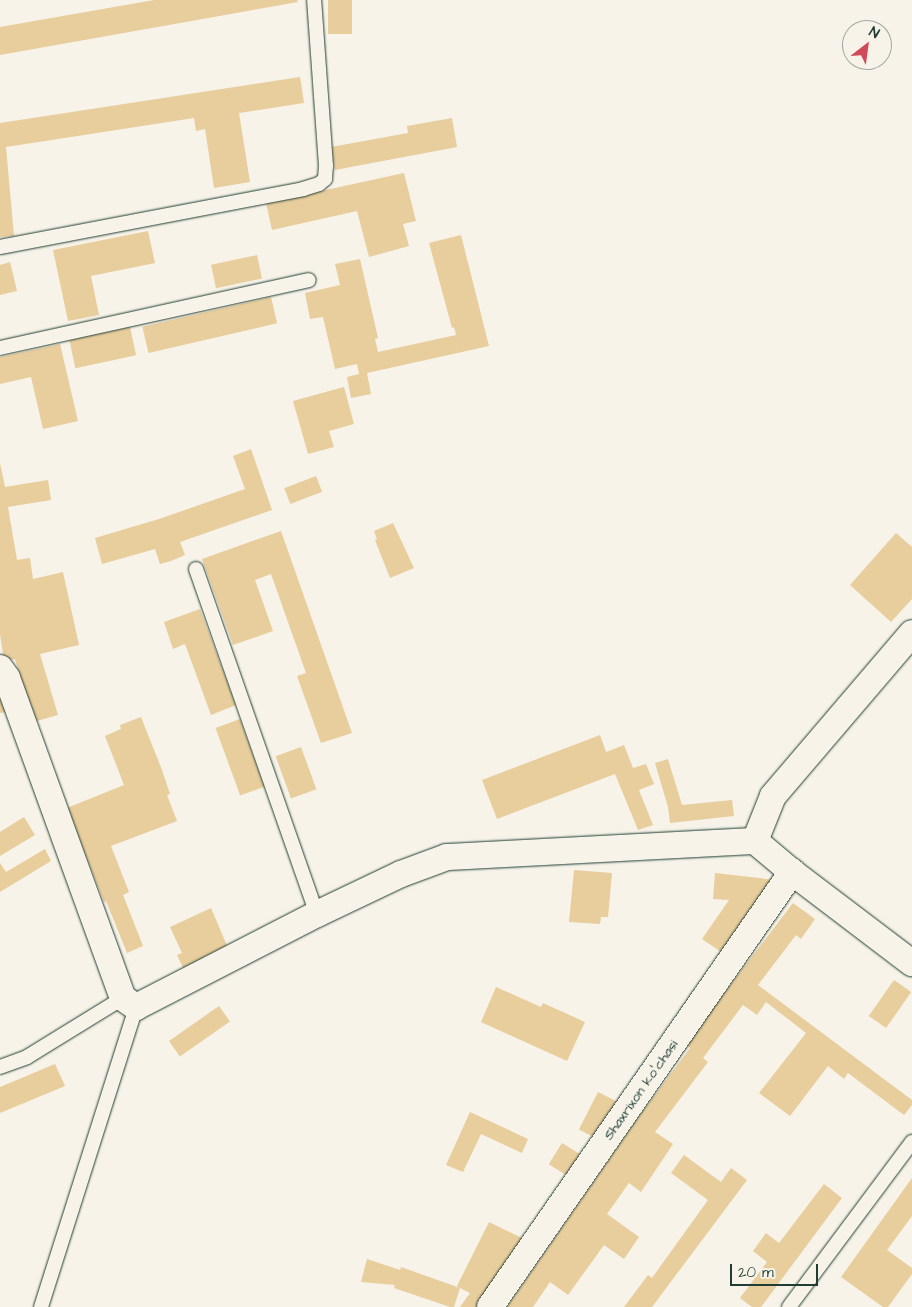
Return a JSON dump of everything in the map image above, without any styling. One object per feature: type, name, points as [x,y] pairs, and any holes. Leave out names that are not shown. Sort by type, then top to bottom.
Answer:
[{"type":"street","points":[[755,841],[773,796],[912,633]]},
{"type":"street","points":[[0,668],[7,678],[129,1003],[401,874],[447,857],[755,841],[792,872],[912,964]]},
{"type":"street","name":"Shaxrixon koʻchasi","points":[[490,1307],[792,872]]},
{"type":"lane","points":[[0,247],[303,189],[319,184],[325,179],[326,166],[314,0]]},
{"type":"lane","points":[[0,348],[309,280]]},
{"type":"lane","points":[[196,569],[317,914]]},
{"type":"lane","points":[[0,1067],[27,1057],[129,1003]]},
{"type":"lane","points":[[41,1307],[129,1003]]},
{"type":"lane","points":[[788,1307],[912,1142]]},
{"type":"building","points":[[154,0],[297,0],[298,2],[0,55],[0,27]]},
{"type":"building","points":[[328,0],[352,0],[352,34],[328,34]]},
{"type":"building","points":[[300,77],[304,103],[239,113],[250,182],[214,188],[205,129],[196,131],[194,118],[6,147],[14,236],[0,237],[0,123]]},
{"type":"building","points":[[452,118],[457,147],[335,170],[331,147],[408,133],[407,126]]},
{"type":"building","points":[[404,173],[416,221],[403,224],[409,246],[369,257],[357,211],[272,230],[266,203]]},
{"type":"building","points":[[148,231],[155,263],[91,276],[99,315],[68,321],[53,250]]},
{"type":"building","points":[[461,235],[489,346],[367,373],[371,394],[351,398],[347,377],[359,374],[357,364],[335,369],[323,317],[310,319],[305,293],[340,285],[335,264],[360,259],[378,338],[375,339],[378,352],[456,335],[454,327],[452,328],[429,243]]},
{"type":"building","points":[[257,255],[262,278],[216,288],[211,265]]},
{"type":"building","points":[[10,262],[17,291],[0,295],[0,265]]},
{"type":"building","points":[[271,297],[277,323],[148,353],[142,327]]},
{"type":"building","points":[[130,327],[136,355],[75,368],[69,340]]},
{"type":"building","points":[[60,344],[78,421],[43,429],[31,377],[0,384],[0,357]]},
{"type":"building","points":[[344,387],[354,424],[329,431],[334,447],[308,454],[293,401]]},
{"type":"building","points":[[251,449],[272,510],[180,542],[185,555],[171,561],[160,564],[155,549],[102,564],[95,538],[159,519],[245,489],[233,456]]},
{"type":"building","points":[[0,463],[5,487],[48,480],[51,500],[8,507],[17,560],[30,558],[33,579],[63,572],[79,645],[40,654],[58,715],[33,722],[15,659],[4,661],[0,634]]},
{"type":"building","points":[[316,476],[322,492],[290,504],[284,488]]},
{"type":"building","points":[[393,523],[414,568],[390,578],[375,540],[377,539],[374,531]]},
{"type":"building","points":[[281,531],[352,733],[321,743],[297,676],[306,673],[271,574],[255,580],[273,631],[233,645],[202,559]]},
{"type":"building","points":[[896,533],[912,547],[912,599],[891,622],[850,585]]},
{"type":"building","points":[[200,609],[236,705],[211,715],[185,644],[173,649],[164,622]]},
{"type":"building","points":[[0,683],[7,712],[0,713]]},
{"type":"building","points":[[141,717],[162,770],[170,794],[167,795],[177,821],[111,846],[129,892],[123,895],[143,946],[127,953],[106,901],[104,902],[67,808],[124,785],[105,736],[121,729],[120,725]]},
{"type":"building","points":[[240,719],[265,787],[240,796],[216,728]]},
{"type":"building","points":[[600,735],[606,752],[624,745],[633,768],[646,764],[654,784],[639,790],[653,825],[638,830],[615,774],[497,819],[482,780]]},
{"type":"building","points":[[301,747],[316,789],[291,799],[276,756]]},
{"type":"building","points":[[668,759],[682,805],[732,800],[734,816],[670,823],[668,807],[655,763]]},
{"type":"building","points":[[24,817],[35,835],[0,856],[0,832]]},
{"type":"building","points":[[45,849],[51,861],[0,892],[0,863],[6,872]]},
{"type":"building","points":[[574,870],[612,873],[608,917],[601,917],[600,924],[569,922]]},
{"type":"building","points":[[715,873],[776,880],[724,954],[702,939],[729,900],[713,899]]},
{"type":"building","points":[[793,903],[815,919],[801,939],[796,935],[758,985],[912,1100],[912,1105],[904,1115],[848,1073],[844,1079],[828,1066],[790,1116],[759,1093],[806,1033],[766,1002],[757,1015],[743,1005],[703,1058],[708,1062],[655,1132],[673,1144],[641,1192],[629,1183],[607,1214],[639,1237],[624,1259],[604,1245],[568,1295],[550,1282],[533,1307],[507,1307],[637,1119],[690,1048],[685,1044]]},
{"type":"building","points":[[211,908],[228,948],[184,970],[177,955],[182,953],[170,927]]},
{"type":"building","points":[[894,980],[911,992],[886,1028],[869,1016]]},
{"type":"building","points":[[496,987],[541,1007],[543,1003],[585,1022],[567,1061],[481,1022]]},
{"type":"building","points":[[219,1006],[230,1022],[180,1057],[169,1041]]},
{"type":"building","points":[[55,1064],[65,1086],[0,1113],[0,1087]]},
{"type":"building","points":[[598,1092],[622,1104],[603,1142],[579,1129]]},
{"type":"building","points":[[470,1112],[528,1139],[522,1153],[481,1134],[463,1172],[446,1165]]},
{"type":"building","points":[[562,1143],[584,1157],[571,1178],[549,1164]]},
{"type":"building","points":[[684,1155],[721,1182],[731,1168],[747,1180],[652,1307],[624,1307],[648,1275],[652,1278],[708,1200],[671,1173]]},
{"type":"building","points":[[912,1178],[912,1216],[887,1250],[912,1268],[912,1274],[888,1307],[883,1307],[841,1277]]},
{"type":"building","points":[[824,1184],[842,1198],[761,1307],[752,1307],[740,1298],[767,1262],[753,1251],[766,1233],[779,1243]]},
{"type":"building","points":[[489,1222],[522,1238],[486,1307],[460,1307],[470,1293],[457,1286]]},
{"type":"building","points":[[367,1259],[400,1270],[401,1267],[460,1288],[454,1307],[450,1307],[394,1288],[395,1285],[361,1282]]}]
